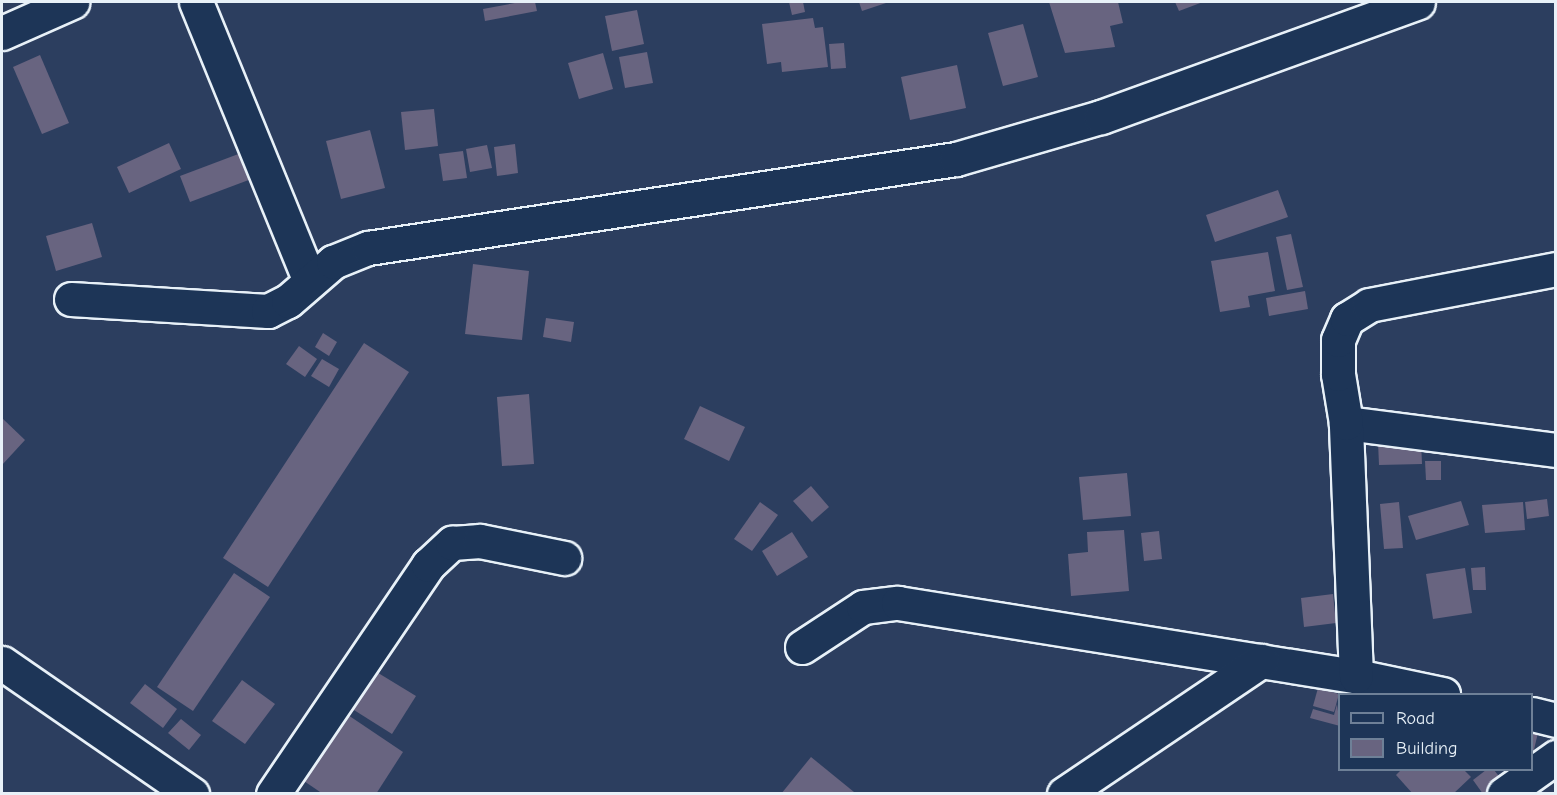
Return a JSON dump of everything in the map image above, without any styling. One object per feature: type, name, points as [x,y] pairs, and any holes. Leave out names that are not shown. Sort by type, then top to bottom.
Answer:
[{"type":"street","points":[[2,33],[72,2]]},
{"type":"street","points":[[196,2],[309,279]]},
{"type":"street","points":[[70,299],[268,311],[288,302],[309,279],[333,262],[368,248],[956,159],[1101,117],[1418,2]]},
{"type":"street","points":[[1356,676],[1346,423],[1338,340],[1347,319],[1369,305],[1556,269]]},
{"type":"street","points":[[1346,423],[1556,450]]},
{"type":"street","points":[[273,794],[428,564],[452,543],[480,542],[564,558]]},
{"type":"street","points":[[802,646],[862,607],[898,603],[1356,676],[1438,693]]},
{"type":"street","points":[[1064,794],[1261,661]]},
{"type":"street","points":[[2,663],[192,794]]},
{"type":"street","points":[[1533,714],[1556,720]]},
{"type":"street","points":[[1504,794],[1556,757]]},
{"type":"building","points":[[520,2],[535,2],[537,11],[485,21],[483,9]]},
{"type":"building","points":[[789,2],[803,2],[805,12],[792,15]]},
{"type":"building","points":[[859,2],[889,2],[862,11]]},
{"type":"building","points":[[1049,2],[1118,2],[1123,23],[1110,26],[1115,47],[1065,53]]},
{"type":"building","points":[[1175,2],[1203,2],[1179,11]]},
{"type":"building","points":[[637,10],[644,44],[612,51],[605,16]]},
{"type":"building","points":[[813,18],[815,28],[823,27],[828,67],[782,72],[781,62],[767,64],[762,24]]},
{"type":"building","points":[[1023,24],[1038,77],[1003,86],[988,33]]},
{"type":"building","points":[[844,43],[846,68],[831,69],[829,44]]},
{"type":"building","points":[[647,52],[653,83],[625,88],[619,57]]},
{"type":"building","points":[[603,53],[613,89],[579,99],[568,63]]},
{"type":"building","points":[[40,55],[69,123],[42,134],[13,67]]},
{"type":"building","points":[[957,65],[966,108],[910,120],[901,77]]},
{"type":"building","points":[[434,109],[438,146],[405,150],[401,112]]},
{"type":"building","points":[[370,130],[385,188],[341,199],[326,141]]},
{"type":"building","points":[[169,143],[181,169],[129,193],[117,167]]},
{"type":"building","points":[[515,144],[518,173],[497,176],[494,147]]},
{"type":"building","points":[[487,145],[492,168],[470,172],[466,149]]},
{"type":"building","points":[[249,150],[259,176],[190,202],[180,176]]},
{"type":"building","points":[[463,151],[467,178],[443,181],[439,154]]},
{"type":"building","points":[[1278,190],[1288,217],[1215,242],[1206,215]]},
{"type":"building","points":[[92,223],[102,257],[56,271],[46,236]]},
{"type":"building","points":[[1291,234],[1303,287],[1287,290],[1276,237]]},
{"type":"building","points":[[1268,252],[1275,291],[1248,296],[1250,307],[1220,312],[1211,261]]},
{"type":"building","points":[[473,264],[529,271],[522,340],[465,334]]},
{"type":"building","points":[[1305,291],[1308,309],[1269,316],[1266,298]]},
{"type":"building","points":[[546,318],[574,322],[571,342],[543,337]]},
{"type":"building","points":[[323,333],[337,342],[329,356],[315,347]]},
{"type":"building","points":[[364,343],[409,372],[268,587],[223,558]]},
{"type":"building","points":[[299,346],[317,359],[305,377],[286,364]]},
{"type":"building","points":[[322,359],[339,369],[329,387],[311,376]]},
{"type":"building","points":[[529,394],[534,464],[502,466],[497,397]]},
{"type":"building","points":[[700,406],[745,427],[729,461],[684,439]]},
{"type":"building","points":[[2,418],[25,440],[2,465]]},
{"type":"building","points":[[1421,441],[1422,464],[1379,465],[1378,442]]},
{"type":"building","points":[[1425,461],[1441,461],[1441,480],[1426,480]]},
{"type":"building","points":[[1127,473],[1131,516],[1083,520],[1079,477]]},
{"type":"building","points":[[811,486],[829,507],[812,522],[793,501]]},
{"type":"building","points":[[1547,499],[1549,516],[1527,519],[1525,502]]},
{"type":"building","points":[[1461,501],[1469,525],[1416,540],[1408,516]]},
{"type":"building","points":[[760,502],[778,515],[752,551],[734,539]]},
{"type":"building","points":[[1399,502],[1403,548],[1384,549],[1380,504]]},
{"type":"building","points":[[1523,502],[1525,530],[1485,533],[1482,505]]},
{"type":"building","points":[[1124,530],[1129,591],[1071,596],[1068,554],[1088,552],[1087,532]]},
{"type":"building","points":[[1159,531],[1162,559],[1144,561],[1141,533]]},
{"type":"building","points":[[792,532],[808,557],[777,576],[762,551]]},
{"type":"building","points":[[1485,567],[1486,590],[1473,590],[1471,568]]},
{"type":"building","points":[[1465,568],[1472,613],[1433,619],[1426,574]]},
{"type":"building","points":[[234,573],[270,597],[193,711],[157,687]]},
{"type":"building","points":[[1333,594],[1336,623],[1304,627],[1301,598]]},
{"type":"building","points":[[370,668],[416,696],[392,734],[346,705]]},
{"type":"building","points":[[242,680],[275,704],[245,744],[212,721]]},
{"type":"building","points":[[145,684],[177,709],[163,728],[130,703]]},
{"type":"building","points":[[1318,688],[1338,694],[1334,712],[1313,706]]},
{"type":"building","points":[[1337,704],[1338,725],[1310,718],[1313,709],[1334,715]]},
{"type":"building","points":[[345,713],[403,752],[376,794],[323,794],[301,779]]},
{"type":"building","points":[[1533,718],[1541,720],[1533,754]]},
{"type":"building","points":[[181,719],[201,735],[189,750],[168,733]]},
{"type":"building","points":[[811,757],[854,792],[781,794]]},
{"type":"building","points":[[1400,771],[1465,771],[1471,777],[1453,794],[1413,794],[1396,775]]},
{"type":"building","points":[[1485,771],[1495,771],[1502,780],[1483,794],[1473,780]]}]
